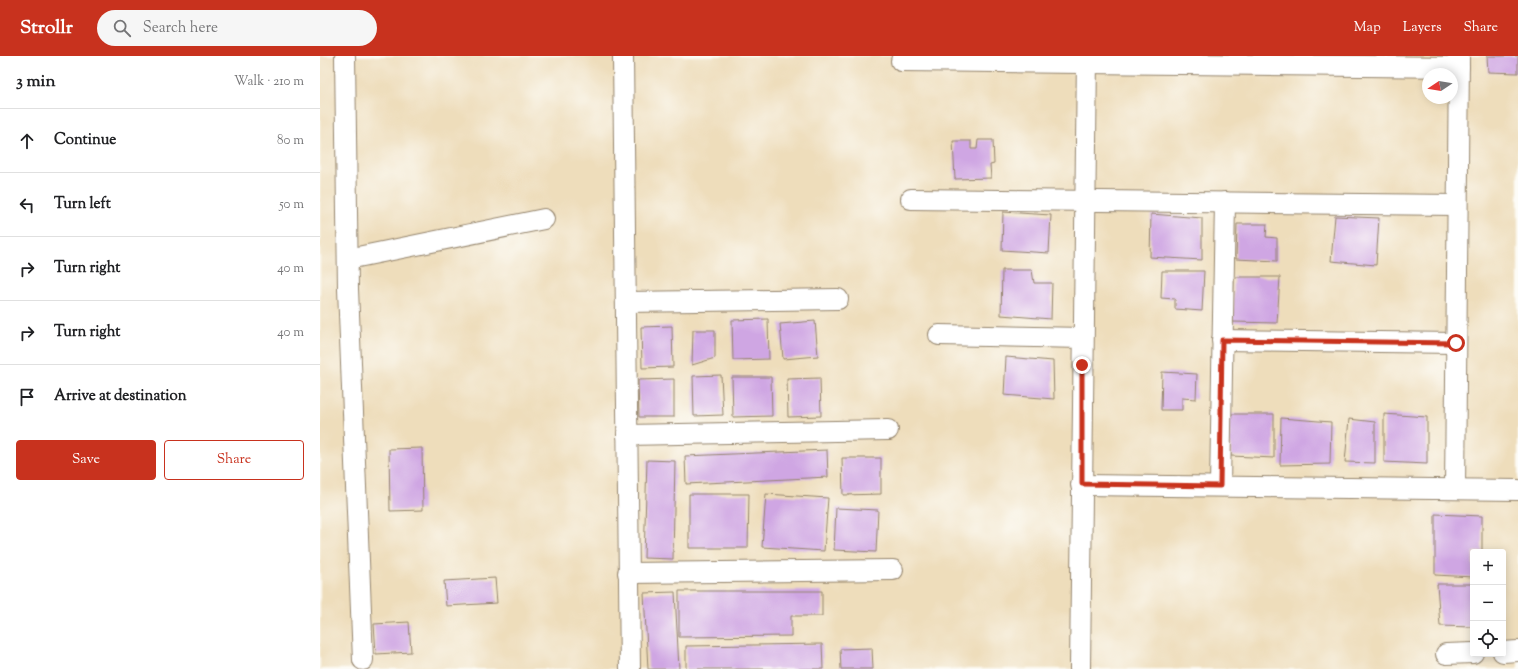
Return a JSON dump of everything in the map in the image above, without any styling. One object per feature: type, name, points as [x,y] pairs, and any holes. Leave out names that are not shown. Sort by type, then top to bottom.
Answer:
[{"type":"street","points":[[345,56],[348,259],[363,660]]},
{"type":"street","points":[[623,56],[630,669]]},
{"type":"street","points":[[901,61],[1087,60],[1459,62],[1455,489]]},
{"type":"street","points":[[1080,669],[1087,60]]},
{"type":"street","points":[[911,198],[1457,205]]},
{"type":"street","points":[[1220,486],[1225,202]]},
{"type":"street","points":[[348,259],[544,219]]},
{"type":"street","points":[[626,302],[838,299]]},
{"type":"street","points":[[939,335],[1083,338]]},
{"type":"street","points":[[1222,340],[1456,343]]},
{"type":"street","points":[[627,435],[888,430]]},
{"type":"street","points":[[1082,484],[1518,490]]},
{"type":"street","points":[[628,573],[893,570]]},
{"type":"street","points":[[1506,652],[1518,651]]},
{"type":"street","points":[[1446,654],[1470,653]]},
{"type":"building","points":[[1487,56],[1518,56],[1518,73],[1488,72]]},
{"type":"building","points":[[978,140],[993,140],[994,164],[990,165],[991,178],[955,179],[953,141],[971,141],[971,149],[977,149]]},
{"type":"building","points":[[1003,212],[1051,215],[1049,253],[1002,250]]},
{"type":"building","points":[[1151,214],[1202,218],[1202,260],[1150,257]]},
{"type":"building","points":[[1335,216],[1379,218],[1376,265],[1331,261]]},
{"type":"building","points":[[1237,224],[1267,224],[1266,237],[1277,238],[1277,261],[1236,259]]},
{"type":"building","points":[[1002,270],[1032,270],[1034,283],[1052,283],[1051,319],[1001,315]]},
{"type":"building","points":[[1162,271],[1204,271],[1202,311],[1175,309],[1175,299],[1161,298]]},
{"type":"building","points":[[1234,277],[1280,277],[1277,323],[1233,322]]},
{"type":"building","points":[[768,319],[769,359],[733,360],[732,320]]},
{"type":"building","points":[[815,321],[818,356],[783,359],[780,324]]},
{"type":"building","points":[[672,326],[673,367],[642,368],[641,327]]},
{"type":"building","points":[[693,330],[715,330],[715,358],[692,365]]},
{"type":"building","points":[[1006,357],[1053,361],[1054,399],[1004,395]]},
{"type":"building","points":[[1162,372],[1197,374],[1196,399],[1182,398],[1182,410],[1161,410]]},
{"type":"building","points":[[721,375],[723,415],[694,416],[693,376]]},
{"type":"building","points":[[732,377],[771,377],[772,416],[733,417]]},
{"type":"building","points":[[820,378],[821,416],[788,417],[787,379]]},
{"type":"building","points":[[674,379],[674,417],[639,417],[638,380]]},
{"type":"building","points":[[1228,414],[1274,414],[1274,458],[1231,456]]},
{"type":"building","points":[[1384,414],[1427,417],[1427,464],[1384,462]]},
{"type":"building","points":[[1281,418],[1331,422],[1330,464],[1280,465]]},
{"type":"building","points":[[1349,419],[1375,422],[1375,463],[1345,462]]},
{"type":"building","points":[[422,448],[423,510],[390,511],[389,449]]},
{"type":"building","points":[[827,450],[828,477],[686,484],[685,456]]},
{"type":"building","points":[[842,458],[881,458],[881,494],[843,495]]},
{"type":"building","points":[[647,460],[675,461],[673,559],[644,558]]},
{"type":"building","points":[[689,494],[749,494],[748,548],[689,548]]},
{"type":"building","points":[[766,494],[828,498],[824,551],[762,547]]},
{"type":"building","points":[[836,508],[878,510],[876,552],[834,550]]},
{"type":"building","points":[[1435,514],[1482,516],[1482,549],[1470,549],[1470,577],[1435,575]]},
{"type":"building","points":[[495,578],[497,603],[446,606],[444,581]]},
{"type":"building","points":[[1437,584],[1470,584],[1470,627],[1440,626]]},
{"type":"building","points":[[679,591],[822,591],[822,616],[791,616],[791,636],[679,637]]},
{"type":"building","points":[[675,592],[679,669],[648,669],[644,593]]},
{"type":"building","points":[[409,622],[411,652],[376,654],[374,624]]},
{"type":"building","points":[[822,644],[823,669],[686,669],[686,646]]},
{"type":"building","points":[[872,648],[873,669],[841,669],[840,649]]},
{"type":"route","points":[[1082,365],[1082,484],[1220,486],[1222,340],[1456,343]]}]
